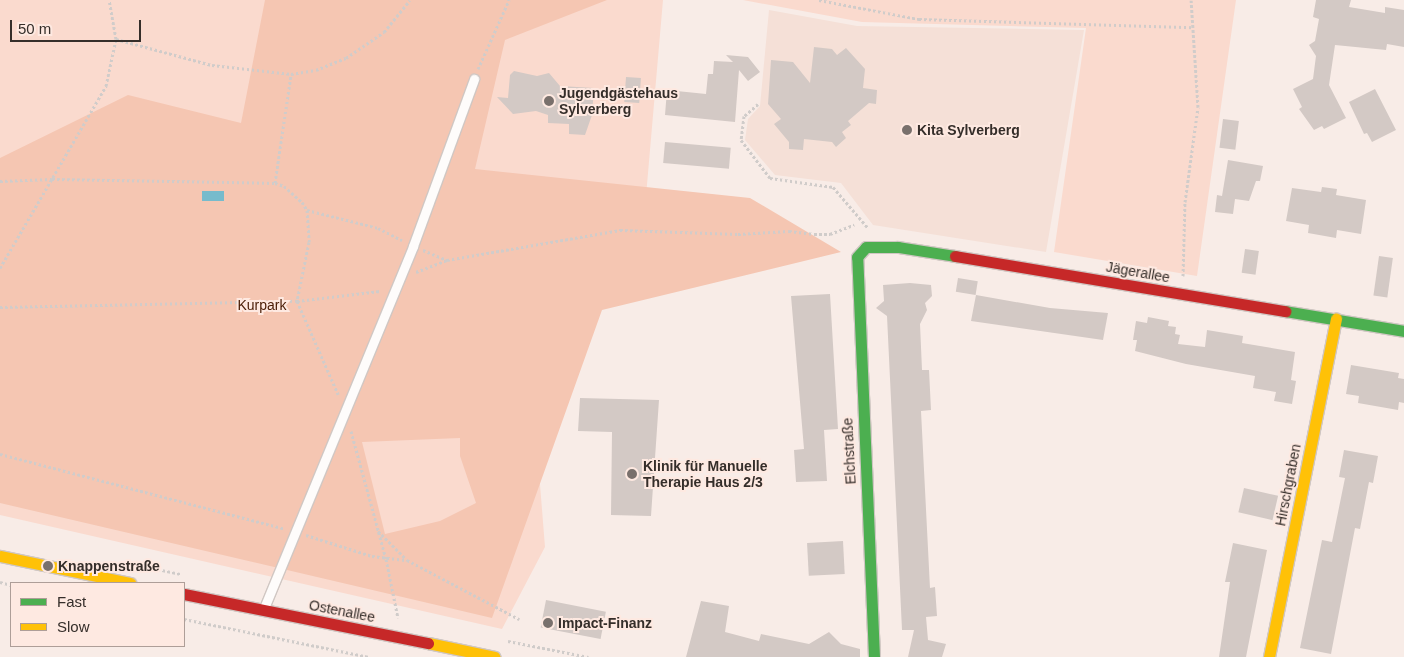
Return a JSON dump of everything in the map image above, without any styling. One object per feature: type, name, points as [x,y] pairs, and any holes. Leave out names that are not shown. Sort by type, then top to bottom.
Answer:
[{"type":"street","name":"Jägerallee","points":[[866,247],[883,245],[1404,331]]},
{"type":"street","name":"Elchstraße","points":[[866,247],[857,257],[856,279],[874,657]]},
{"type":"street","name":"Hirschgraben","points":[[1269,657],[1336,319]]},
{"type":"street","points":[[0,556],[125,582]]},
{"type":"street","name":"Ostenallee","points":[[185,594],[495,657]]},
{"type":"lane","points":[[263,610],[413,246],[474,79]]},
{"type":"path","points":[[0,268],[106,86],[116,40],[109,0]]},
{"type":"path","points":[[116,40],[212,65],[291,74],[316,70],[346,58],[384,32],[410,0]]},
{"type":"path","points":[[474,79],[509,0]]},
{"type":"path","points":[[819,0],[919,19],[1193,27]]},
{"type":"path","points":[[1180,294],[1183,274],[1184,202],[1198,108],[1191,0]]},
{"type":"path","points":[[275,183],[291,74]]},
{"type":"path","points":[[758,104],[744,116],[741,140],[770,178],[833,187],[883,245]]},
{"type":"path","points":[[0,181],[52,179],[275,183],[298,198],[307,210],[310,242],[297,301],[346,411],[386,559],[398,618],[396,636]]},
{"type":"path","points":[[307,210],[378,228],[413,246],[447,260]]},
{"type":"path","points":[[0,307],[297,301],[368,295],[386,290],[399,279],[447,260],[620,230],[738,234],[789,231],[830,234],[854,225]]},
{"type":"path","points":[[0,454],[294,531],[386,559],[407,560]]},
{"type":"path","points":[[378,530],[407,560],[519,619]]},
{"type":"path","points":[[185,620],[369,657]]},
{"type":"shaded area","name":"Kita Sylverberg","points":[[769,10],[857,26],[1084,30],[1046,252],[873,225],[841,183],[775,175],[745,140],[748,119],[760,106]]},
{"type":"green space","name":"Kurpark","points":[[0,0],[663,0],[639,277],[524,284],[545,547],[502,629],[0,515]]},
{"type":"green space","name":"Kurpark","points":[[265,0],[607,0],[505,40],[475,169],[750,198],[841,252],[602,310],[492,618],[0,503],[0,158],[128,95],[241,123]],"holes":[[[460,438],[460,456],[476,503],[440,521],[385,534],[362,442]]]},
{"type":"green space","points":[[743,0],[1236,0],[1197,276],[1054,252],[1086,28],[862,22]]},
{"type":"water","points":[[202,191],[224,191],[224,201],[202,201]]},
{"type":"building","points":[[1316,0],[1351,0],[1349,7],[1385,13],[1385,7],[1404,10],[1404,47],[1387,44],[1386,50],[1335,45],[1329,85],[1346,118],[1324,129],[1322,126],[1314,130],[1299,109],[1302,107],[1293,89],[1313,79],[1316,56],[1309,45],[1315,41],[1319,19],[1313,17]]},
{"type":"building","points":[[814,47],[832,49],[837,55],[846,48],[865,69],[863,88],[877,90],[876,104],[869,103],[848,121],[851,125],[842,132],[846,138],[836,147],[832,142],[804,139],[803,150],[789,149],[789,142],[774,124],[781,119],[768,104],[771,60],[793,62],[810,83]]},
{"type":"building","points":[[726,55],[748,57],[760,72],[748,81],[739,70],[735,122],[665,115],[667,90],[706,94],[708,74],[713,74],[714,61],[733,62]]},
{"type":"building","name":"Jugendgästehaus Sylverberg","points":[[514,71],[537,76],[549,73],[560,86],[594,88],[592,115],[585,135],[569,134],[569,124],[548,123],[548,115],[536,111],[513,114],[497,97],[508,98],[510,75]]},
{"type":"building","points":[[626,77],[641,78],[639,103],[624,102]]},
{"type":"building","points":[[1375,89],[1396,130],[1372,142],[1367,133],[1364,134],[1349,102]]},
{"type":"building","points":[[1223,119],[1239,121],[1235,150],[1219,148]]},
{"type":"building","points":[[665,142],[731,148],[729,169],[663,163]]},
{"type":"building","points":[[1228,160],[1263,166],[1260,181],[1256,181],[1249,201],[1235,199],[1233,214],[1215,212],[1217,195],[1222,196]]},
{"type":"building","points":[[1322,187],[1337,189],[1336,195],[1366,200],[1361,234],[1337,230],[1336,238],[1308,233],[1309,225],[1286,221],[1292,188],[1321,192]]},
{"type":"building","points":[[1245,249],[1259,251],[1256,275],[1242,273]]},
{"type":"building","points":[[1379,256],[1393,258],[1387,298],[1373,296]]},
{"type":"building","points":[[958,278],[978,281],[976,295],[956,292]]},
{"type":"building","points":[[910,283],[931,285],[932,296],[925,303],[927,310],[920,324],[922,370],[929,370],[931,410],[921,411],[930,588],[935,587],[937,616],[926,617],[928,640],[946,644],[942,657],[908,657],[914,630],[902,630],[887,316],[876,308],[884,301],[883,285]]},
{"type":"building","points":[[830,294],[838,429],[824,430],[827,481],[796,482],[794,450],[804,449],[791,296]]},
{"type":"building","points":[[976,295],[1050,308],[1108,313],[1103,340],[971,321]]},
{"type":"building","points":[[1148,317],[1169,321],[1168,326],[1176,327],[1175,334],[1180,335],[1178,344],[1205,347],[1207,330],[1243,336],[1242,343],[1295,352],[1291,380],[1296,381],[1292,404],[1274,401],[1276,392],[1253,388],[1255,376],[1186,364],[1135,351],[1137,340],[1133,340],[1136,321],[1147,323]]},
{"type":"building","points":[[1351,365],[1399,373],[1398,378],[1404,379],[1404,403],[1399,402],[1398,410],[1358,403],[1359,396],[1346,394]]},
{"type":"building","name":"Klinik für Manuelle Therapie Haus 2/3","points":[[580,398],[659,400],[651,516],[611,515],[612,432],[578,431]]},
{"type":"building","points":[[1344,450],[1378,456],[1373,483],[1369,482],[1360,529],[1355,528],[1331,654],[1300,648],[1322,540],[1332,542],[1345,478],[1339,477]]},
{"type":"building","points":[[1244,488],[1278,496],[1272,520],[1238,512]]},
{"type":"building","points":[[843,541],[845,574],[809,576],[807,543]]},
{"type":"building","points":[[1233,543],[1267,550],[1246,657],[1219,657],[1230,582],[1225,582]]},
{"type":"building","points":[[546,600],[606,612],[601,639],[541,627]]},
{"type":"building","points":[[701,601],[729,606],[725,632],[759,641],[761,634],[809,644],[829,632],[841,644],[860,649],[860,657],[686,657]]},
{"type":"traffic: fast","points":[[874,657],[857,257],[866,247],[898,247],[955,256]]},
{"type":"traffic: fast","points":[[1285,311],[1404,331]]},
{"type":"traffic: slow","points":[[1269,657],[1336,319]]},
{"type":"traffic: slow","points":[[0,556],[125,582]]},
{"type":"traffic: slow","points":[[428,643],[495,657]]},
{"type":"traffic: jam","points":[[955,256],[1285,311]]},
{"type":"traffic: jam","points":[[185,594],[428,643]]},
{"type":"place","name":"Jugendgästehaus Sylverberg","points":[[549,101]]},
{"type":"place","name":"Kita Sylverberg","points":[[907,130]]},
{"type":"place","name":"Klinik für Manuelle Therapie Haus 2/3","points":[[632,474]]},
{"type":"place","name":"Knappenstraße","points":[[48,566]]},
{"type":"place","name":"Impact-Finanz","points":[[548,623]]}]
